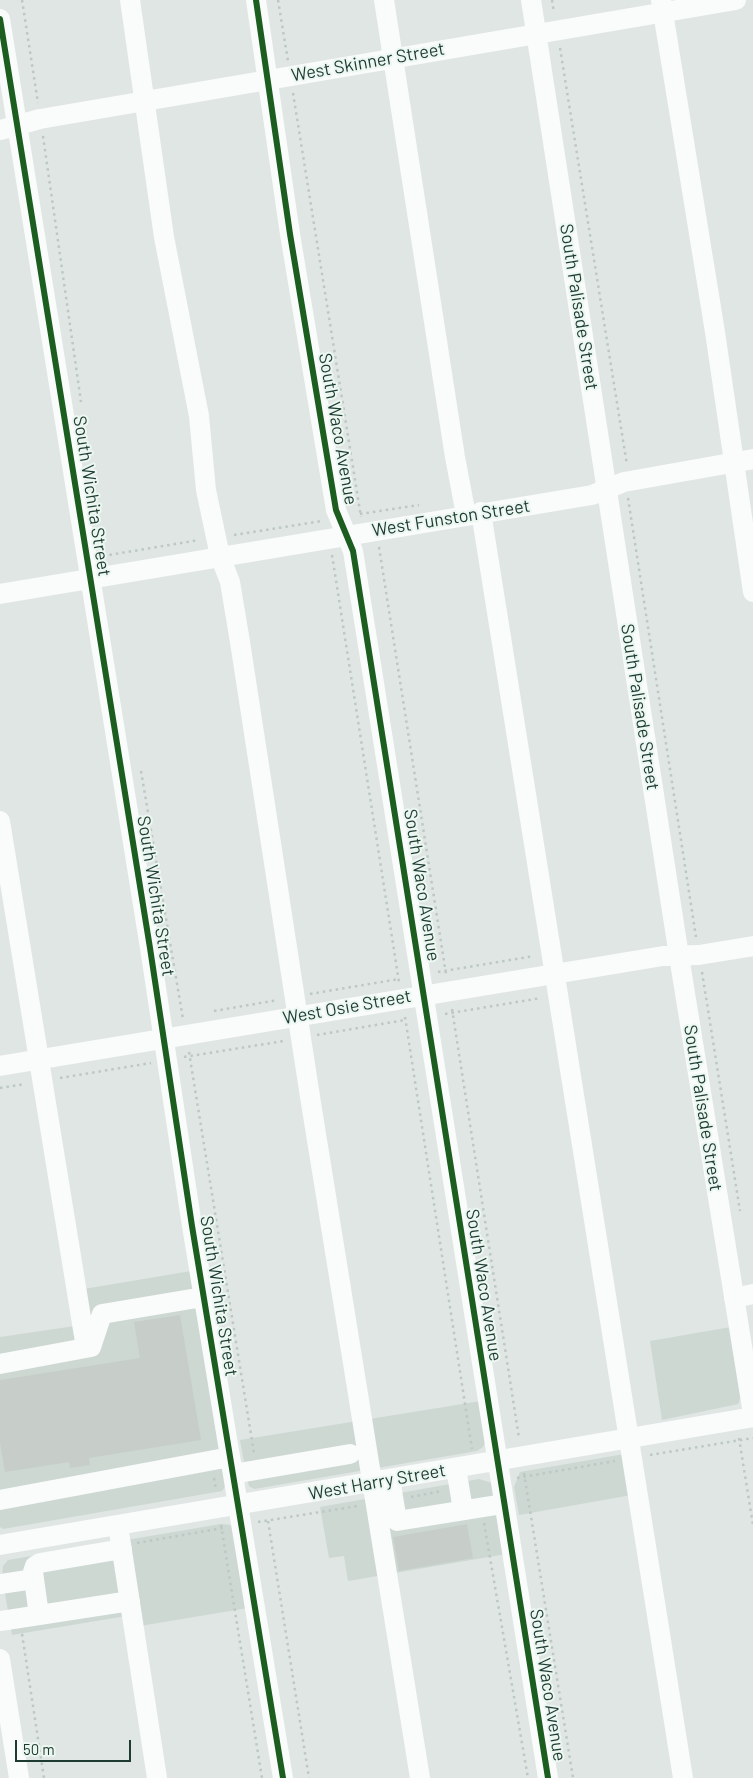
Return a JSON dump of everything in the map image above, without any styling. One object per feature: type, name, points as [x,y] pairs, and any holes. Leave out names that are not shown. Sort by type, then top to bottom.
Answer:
[{"type":"street","points":[[130,0],[164,237],[199,416],[206,490],[220,556],[230,582],[277,891],[382,1481],[420,1778]]},
{"type":"street","name":"South Waco Avenue","points":[[256,0],[290,234],[336,510],[353,551],[428,1017],[496,1461],[548,1778]]},
{"type":"street","points":[[384,0],[455,457],[474,513],[554,973],[683,1778]]},
{"type":"street","name":"South Palisade Street","points":[[531,0],[679,956],[743,1296],[753,1416]]},
{"type":"street","name":"West Skinner Street","points":[[8,128],[40,119],[536,34],[662,6],[736,0]]},
{"type":"street","points":[[662,6],[715,332],[753,592]]},
{"type":"street","name":"South Wichita Street","points":[[0,19],[8,128],[99,577],[167,1060],[203,1296],[228,1507],[283,1778]]},
{"type":"street","name":"West Funston Street","points":[[0,594],[474,513],[592,495],[627,481],[753,459]]},
{"type":"street","points":[[0,821],[44,1080],[86,1348]]},
{"type":"street","name":"West Osie Street","points":[[0,1066],[554,973],[663,956],[699,955],[753,946]]},
{"type":"street","points":[[0,1364],[91,1347],[102,1314],[203,1296]]},
{"type":"street","name":"West Harry Street","points":[[0,1545],[465,1467],[753,1416]]},
{"type":"street","points":[[0,1500],[225,1469],[256,1470],[350,1454]]},
{"type":"street","points":[[315,1460],[320,1491]]},
{"type":"street","points":[[465,1467],[472,1509]]},
{"type":"street","points":[[382,1481],[397,1521],[503,1504]]},
{"type":"street","points":[[118,1525],[157,1778]]},
{"type":"street","points":[[40,1615],[34,1579],[35,1566],[40,1563],[122,1549]]},
{"type":"street","points":[[0,1584],[34,1579]]},
{"type":"street","points":[[0,1621],[130,1601]]},
{"type":"street","points":[[0,1658],[19,1778]]},
{"type":"path","points":[[22,0],[83,411]]},
{"type":"path","points":[[278,0],[359,514],[378,543],[573,1778]]},
{"type":"path","points":[[552,0],[627,464],[627,481],[740,1216]]},
{"type":"path","points":[[99,577],[102,547]]},
{"type":"path","points":[[140,762],[256,1470]]},
{"type":"path","points":[[0,1088],[550,996]]},
{"type":"path","points":[[465,1467],[468,1428]]},
{"type":"path","points":[[225,1469],[228,1507],[262,1778]]},
{"type":"path","points":[[472,1509],[528,1778]]},
{"type":"path","points":[[268,1521],[308,1778]]},
{"type":"shaded area","points":[[191,1271],[226,1485],[222,1491],[3,1529],[0,1527],[0,1337],[75,1326],[84,1289]]},
{"type":"shaded area","points":[[731,1327],[741,1397],[738,1404],[662,1420],[650,1341]]},
{"type":"shaded area","points":[[481,1401],[486,1440],[483,1447],[477,1451],[254,1489],[249,1486],[240,1440]]},
{"type":"shaded area","points":[[636,1452],[643,1493],[519,1515],[514,1487],[520,1472]]},
{"type":"shaded area","points":[[479,1479],[492,1483],[506,1554],[348,1581],[344,1556],[329,1558],[320,1507]]},
{"type":"shaded area","points":[[221,1524],[231,1525],[235,1531],[248,1608],[134,1627],[132,1615],[12,1635],[2,1576],[3,1566],[8,1560]]},
{"type":"building","points":[[180,1315],[201,1440],[89,1458],[90,1465],[70,1468],[69,1462],[5,1472],[0,1443],[0,1380],[140,1358],[134,1322]]},
{"type":"building","points":[[467,1524],[473,1558],[399,1571],[393,1537]]},
{"type":"cycle path","points":[[256,0],[290,234],[336,510],[353,551],[548,1778]]},
{"type":"cycle path","points":[[0,19],[150,948],[192,1226],[283,1778]]}]
